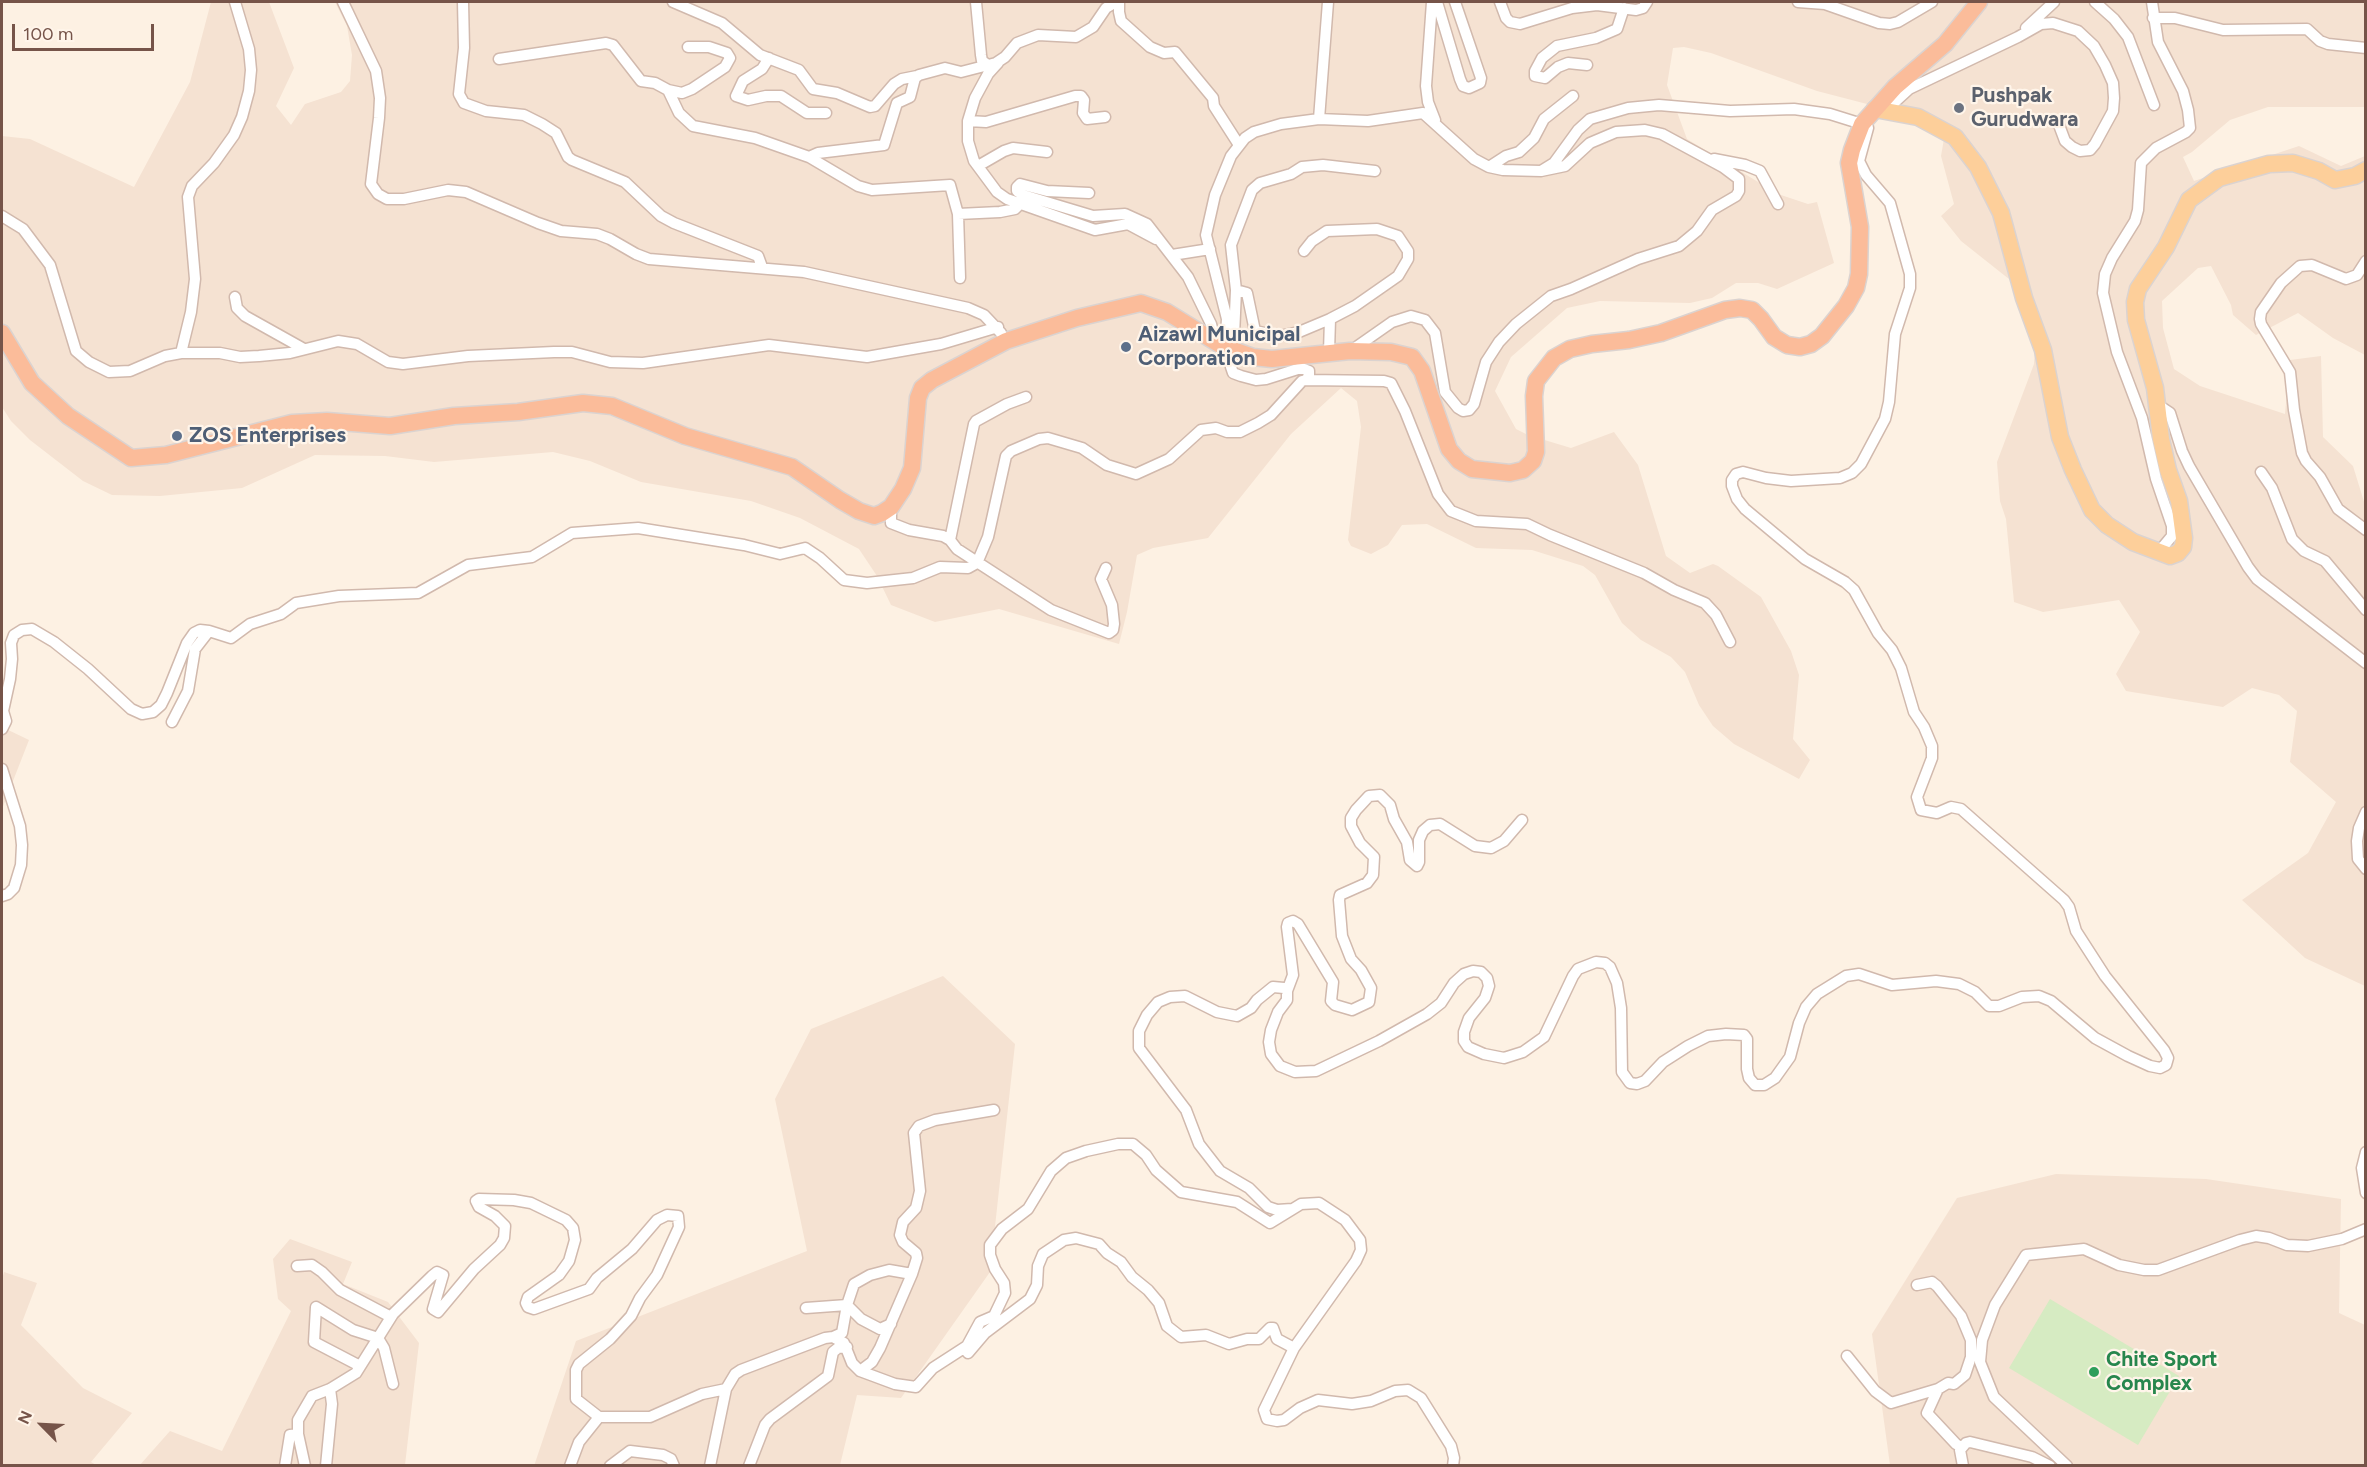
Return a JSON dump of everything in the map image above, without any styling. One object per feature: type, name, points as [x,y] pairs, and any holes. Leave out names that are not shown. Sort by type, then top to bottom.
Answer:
[{"type":"highway","points":[[2,333],[32,383],[68,416],[131,458],[166,455],[292,423],[327,421],[390,426],[454,416],[518,412],[583,403],[612,406],[685,436],[792,467],[859,511],[874,516],[891,507],[903,489],[912,468],[916,410],[922,388],[932,380],[1002,334],[1141,303],[1167,312],[1228,348],[1253,357],[1272,359],[1350,351],[1391,352],[1412,357],[1422,371],[1449,449],[1459,461],[1472,469],[1509,473],[1523,470],[1533,461],[1536,452],[1534,396],[1536,381],[1554,358],[1570,350],[1592,344],[1629,340],[1661,333],[1725,309],[1752,310],[1774,337],[1787,345],[1800,347],[1812,344],[1832,325],[1845,306],[1857,281],[1860,227],[1849,163],[1851,150],[1862,124],[1880,110],[1917,67],[1945,44],[1979,2]]},
{"type":"main road","points":[[1880,110],[1917,117],[1955,137],[1978,167],[2001,213],[2025,298],[2043,350],[2055,418],[2073,470],[2092,510],[2107,525],[2133,542],[2170,556],[2178,553],[2183,547],[2184,538],[2179,501],[2164,456],[2155,388],[2136,320],[2135,302],[2142,280],[2166,246],[2189,200],[2219,178],[2269,164],[2294,163],[2319,171],[2336,180],[2355,176],[2366,170]]},
{"type":"street","points":[[181,353],[191,312],[195,279],[188,197],[192,186],[214,163],[234,135],[249,91],[251,70],[249,49],[235,2]]},
{"type":"street","points":[[343,2],[355,22],[376,71],[380,98],[371,184],[378,194],[387,199],[404,199],[448,190],[466,192],[561,231],[597,234],[610,238],[649,259],[804,272],[968,308],[984,315],[1002,334]]},
{"type":"street","points":[[464,2],[465,48],[459,94],[464,103],[486,111],[524,116],[542,124],[556,134],[568,157],[572,160],[625,182],[661,216],[674,223],[758,256],[762,267]]},
{"type":"street","points":[[673,2],[722,23],[760,54],[799,70],[813,88],[837,93],[870,107],[875,106],[894,84],[902,79],[945,68],[961,72],[1000,61]]},
{"type":"street","points":[[976,2],[982,61],[988,65]]},
{"type":"street","points":[[1162,242],[1128,224],[1095,230],[1007,200],[997,192],[978,166],[968,141],[968,121],[975,98],[988,74],[1017,43],[1038,35],[1076,37],[1093,27],[1106,8],[1118,2],[1121,21],[1150,47],[1164,53],[1175,52],[1213,98],[1214,106],[1239,145]]},
{"type":"street","points":[[1319,119],[1328,2]]},
{"type":"street","points":[[1431,2],[1426,86],[1428,102],[1436,123]]},
{"type":"street","points":[[1437,2],[1460,80],[1463,86],[1469,88],[1480,83],[1481,78],[1455,2]]},
{"type":"street","points":[[1500,2],[1506,18],[1510,22],[1520,24],[1572,8],[1597,5],[1636,10],[1643,8],[1647,2]]},
{"type":"street","points":[[1798,2],[1826,3],[1879,23],[1890,24],[1932,2]]},
{"type":"street","points":[[1908,15],[1915,2]]},
{"type":"street","points":[[2018,37],[2054,2]]},
{"type":"street","points":[[2095,2],[2114,19],[2128,37],[2154,105]]},
{"type":"street","points":[[2152,2],[2158,42],[2183,92],[2190,128],[2156,148],[2141,163],[2135,220],[2112,258],[2105,274],[2103,293],[2117,352],[2142,418],[2156,479],[2172,526],[2172,536],[2162,548],[2163,554]]},
{"type":"street","points":[[1587,65],[1569,63],[1558,67],[1545,78],[1535,76],[1535,71],[1542,58],[1557,46],[1590,40],[1617,29],[1624,8]]},
{"type":"street","points":[[2153,18],[2175,18],[2223,30],[2307,29],[2320,41],[2328,44],[2366,48]]},
{"type":"street","points":[[1880,110],[1910,89],[2041,24],[2061,24],[2078,31],[2085,37],[2105,65],[2113,83],[2113,111],[2090,150],[2080,151],[2072,147],[2065,141],[2059,125],[2052,120]]},
{"type":"street","points":[[499,58],[606,43],[618,50],[641,81],[655,83],[668,90],[682,93],[725,67],[730,58],[727,53],[709,47],[688,46]]},
{"type":"street","points":[[770,58],[762,69],[743,81],[736,96],[748,100],[766,96],[781,96],[807,113],[826,113]]},
{"type":"street","points":[[809,157],[818,153],[884,145],[897,103],[909,97],[916,76]]},
{"type":"street","points":[[668,90],[679,112],[693,126],[755,138],[809,157],[858,186],[872,190],[947,184],[953,191],[958,214],[960,278]]},
{"type":"street","points":[[968,121],[986,122],[1075,96],[1081,96],[1084,100],[1083,113],[1087,119],[1105,117]]},
{"type":"street","points":[[1489,167],[1506,156],[1519,152],[1534,138],[1544,119],[1573,96]]},
{"type":"street","points":[[1522,820],[1504,841],[1491,848],[1475,846],[1440,824],[1430,825],[1423,831],[1419,840],[1417,866],[1410,860],[1407,842],[1385,797],[1369,796],[1351,818],[1351,826],[1360,843],[1374,857],[1373,875],[1367,883],[1340,895],[1339,900],[1342,936],[1351,959],[1361,970],[1371,988],[1369,1002],[1352,1010],[1335,1005],[1331,1001],[1333,982],[1298,924],[1293,921],[1288,923],[1293,975],[1287,991],[1287,1000],[1278,1012],[1269,1042],[1275,1061],[1280,1066],[1295,1072],[1316,1071],[1346,1058],[1427,1014],[1441,1003],[1454,983],[1464,974],[1473,971],[1481,972],[1487,978],[1489,986],[1485,998],[1469,1018],[1464,1032],[1464,1041],[1468,1047],[1484,1054],[1510,1057],[1544,1037],[1573,976],[1578,969],[1596,962],[1605,963],[1610,967],[1617,983],[1621,1008],[1622,1072],[1630,1083],[1637,1084],[1645,1081],[1663,1062],[1688,1046],[1708,1036],[1726,1034],[1744,1035],[1748,1049],[1749,1078],[1755,1085],[1764,1085],[1774,1078],[1790,1057],[1802,1015],[1817,994],[1846,976],[1859,974],[1892,985],[1936,981],[1959,984],[1975,992],[1989,1006],[1999,1006],[2022,997],[2039,996],[2051,1001],[2095,1038],[2150,1066],[2160,1068],[2166,1065],[2168,1058],[2164,1050],[2105,976],[2076,931],[2069,907],[2064,900],[1961,809],[1951,807],[1937,813],[1921,810],[1917,797],[1932,758],[1932,746],[1924,727],[1914,712],[1901,668],[1892,650],[1878,633],[1854,590],[1845,582],[1805,559],[1745,509],[1737,499],[1732,486],[1732,480],[1736,474],[1743,472],[1791,481],[1840,478],[1861,464],[1885,419],[1889,402],[1895,334],[1910,288],[1910,274],[1890,202],[1861,167],[1860,153],[1868,128],[1830,114],[1794,109],[1730,111],[1659,105],[1628,108],[1590,119],[1578,130],[1554,163],[1541,171]]},
{"type":"street","points":[[1228,348],[1227,319],[1206,235],[1223,173],[1239,145],[1254,132],[1281,124],[1319,119],[1368,121],[1419,112],[1427,115],[1474,159],[1489,167],[1503,170],[1541,171],[1565,166],[1590,143],[1616,132],[1645,130],[1662,134],[1736,176],[1741,184],[1736,196],[1712,210],[1697,231],[1679,246],[1638,259],[1551,296],[1516,324],[1486,362],[1474,404],[1469,410],[1463,411],[1458,408],[1446,392],[1435,333],[1425,320],[1411,316],[1392,322],[1350,351]]},
{"type":"street","points":[[978,166],[1013,148],[1047,152]]},
{"type":"street","points":[[1699,156],[1745,165],[1760,171],[1778,204]]},
{"type":"street","points":[[1228,348],[1234,336],[1236,290],[1231,245],[1248,199],[1256,186],[1274,177],[1291,174],[1302,167],[1323,165],[1375,171]]},
{"type":"street","points":[[1089,193],[1047,192],[1020,184],[1017,187],[1017,191],[1023,195],[1093,216],[1129,215],[1147,224],[1188,277],[1211,324],[1234,360],[1231,367],[1233,373],[1256,380],[1301,368],[1309,371],[1306,380]]},
{"type":"street","points":[[958,214],[1000,212],[1015,209],[1020,204]]},
{"type":"street","points":[[2,216],[23,229],[50,266],[76,351],[89,362],[109,372],[130,371],[165,356],[181,353],[220,353],[240,357],[290,353],[338,341],[357,344],[388,362],[403,364],[445,358],[554,352],[572,352],[610,362],[643,363],[769,345],[791,346],[859,357],[1002,334]]},
{"type":"street","points":[[1236,290],[1247,293],[1255,331],[1279,336],[1299,332],[1355,306],[1398,276],[1408,259],[1408,251],[1398,236],[1377,228],[1327,231],[1312,241],[1304,251]]},
{"type":"street","points":[[1172,255],[1210,249]]},
{"type":"street","points":[[2366,261],[2357,275],[2346,279],[2313,265],[2300,266],[2281,283],[2260,312],[2260,319],[2292,380],[2294,410],[2302,453],[2306,461],[2320,477],[2338,509],[2366,530]]},
{"type":"street","points":[[236,297],[237,308],[245,316],[304,349]]},
{"type":"street","points":[[1329,352],[1330,319]]},
{"type":"street","points":[[2,729],[6,721],[3,711],[10,679],[11,643],[14,635],[22,630],[32,629],[54,642],[88,669],[124,704],[142,714],[153,712],[161,705],[187,643],[194,633],[200,630],[231,638],[250,624],[281,614],[296,603],[317,598],[418,594],[468,565],[532,557],[572,532],[638,528],[744,545],[780,554],[805,548],[844,580],[867,583],[913,578],[940,567],[968,568],[977,563],[988,537],[1006,456],[1011,451],[1047,438],[1082,448],[1107,465],[1136,474],[1169,459],[1201,430],[1216,428],[1234,433],[1258,423],[1271,415],[1302,381],[1306,380],[1390,383],[1405,411],[1438,494],[1451,511],[1476,521],[1527,524],[1644,573],[1674,590],[1705,603],[1716,615],[1730,642]]},
{"type":"street","points":[[950,540],[974,424],[1007,404],[1026,397]]},
{"type":"street","points":[[2158,405],[2170,413],[2189,466],[2239,555],[2252,573],[2366,663]]},
{"type":"street","points":[[2261,472],[2272,488],[2292,539],[2304,551],[2325,561],[2366,610]]},
{"type":"street","points":[[891,507],[891,523],[909,530],[943,536],[977,563],[1051,610],[1109,633],[1113,630],[1114,624],[1112,605],[1101,579],[1106,568]]},
{"type":"street","points":[[172,722],[188,691],[195,649],[209,631]]},
{"type":"street","points":[[2,769],[20,825],[22,845],[21,865],[14,888],[2,896]]},
{"type":"street","points":[[2366,812],[2359,828],[2357,841],[2358,859],[2366,869]]},
{"type":"street","points":[[1287,991],[1274,987],[1257,999],[1251,1008],[1237,1016],[1217,1012],[1185,996],[1170,997],[1158,1002],[1147,1015],[1137,1040],[1144,1057],[1186,1110],[1199,1144],[1220,1171],[1249,1188],[1268,1207],[1277,1210],[1292,1209]]},
{"type":"street","points":[[860,1371],[872,1362],[891,1324],[912,1274],[916,1258],[916,1253],[903,1242],[900,1235],[903,1222],[916,1208],[919,1199],[920,1184],[914,1133],[919,1126],[935,1120],[994,1110]]},
{"type":"street","points":[[833,1337],[839,1339],[847,1347],[852,1363],[860,1371],[895,1384],[916,1388],[933,1368],[957,1355],[967,1346],[980,1322],[994,1316],[1005,1293],[1004,1283],[990,1255],[990,1245],[1002,1229],[1028,1209],[1051,1172],[1066,1158],[1118,1144],[1133,1144],[1146,1155],[1156,1170],[1181,1192],[1237,1202],[1270,1223],[1292,1209],[1309,1203],[1326,1206],[1345,1220],[1359,1240],[1361,1246],[1356,1261],[1294,1348],[1264,1410],[1267,1419],[1284,1420],[1300,1408],[1318,1400],[1352,1404],[1371,1401],[1395,1391],[1408,1390],[1421,1398],[1451,1446],[1453,1466]]},
{"type":"street","points":[[2366,1152],[2362,1168],[2366,1193]]},
{"type":"street","points":[[304,1466],[298,1434],[298,1420],[308,1400],[356,1372],[391,1317],[437,1272],[441,1273],[443,1278],[433,1309],[438,1312],[474,1269],[500,1245],[504,1238],[505,1226],[495,1216],[479,1207],[476,1201],[479,1199],[531,1203],[566,1220],[573,1228],[575,1240],[568,1261],[559,1275],[528,1297],[526,1303],[528,1308],[534,1309],[589,1289],[597,1278],[632,1249],[657,1220],[667,1215],[678,1216],[679,1227],[657,1275],[640,1298],[631,1316],[610,1339],[579,1364],[576,1370],[576,1399],[594,1414],[650,1418],[702,1394],[726,1389]]},
{"type":"street","points":[[2067,1466],[1994,1397],[1985,1380],[1980,1362],[1980,1352],[1995,1305],[2026,1255],[2084,1249],[2119,1265],[2158,1270],[2256,1236],[2270,1238],[2287,1245],[2308,1246],[2342,1239],[2366,1229]]},
{"type":"street","points":[[957,1355],[970,1351],[985,1333],[1030,1299],[1037,1285],[1038,1266],[1043,1254],[1064,1240],[1076,1238],[1099,1244],[1107,1253],[1121,1262],[1132,1277],[1159,1303],[1167,1326],[1181,1337],[1206,1335],[1229,1344],[1247,1339],[1259,1339],[1270,1328],[1273,1328],[1277,1339],[1294,1348]]},
{"type":"street","points":[[297,1266],[312,1265],[340,1290],[391,1317]]},
{"type":"street","points":[[710,1466],[726,1389],[735,1374],[842,1333],[847,1305],[854,1284],[870,1275],[889,1270],[912,1274]]},
{"type":"street","points":[[1847,1356],[1875,1391],[1891,1403],[1938,1389],[1948,1383],[1954,1384],[1965,1375],[1971,1357],[1971,1340],[1961,1316],[1932,1282],[1917,1285]]},
{"type":"street","points":[[806,1308],[847,1305],[861,1318],[880,1329],[891,1324]]},
{"type":"street","points":[[360,1366],[314,1342],[316,1307],[353,1330],[378,1338],[384,1348],[393,1384]]},
{"type":"street","points":[[749,1466],[765,1425],[828,1376],[833,1352],[838,1348],[847,1347]]},
{"type":"street","points":[[327,1466],[332,1404],[330,1389]]},
{"type":"street","points":[[1938,1389],[1928,1410],[1928,1416],[1961,1447]]},
{"type":"street","points":[[570,1466],[579,1442],[594,1414]]},
{"type":"street","points":[[285,1466],[290,1435],[298,1434]]},
{"type":"street","points":[[1963,1466],[1959,1453],[1961,1447],[1970,1442],[2032,1457],[2050,1466]]},
{"type":"street","points":[[610,1466],[630,1451],[663,1455],[670,1459],[674,1466]]},
{"type":"shaded area","points":[[211,2],[269,2],[294,68],[276,106],[291,125],[305,104],[341,92],[350,81],[352,55],[347,26],[335,2],[2365,2],[2365,107],[2268,107],[2230,120],[2183,157],[2194,181],[2299,146],[2341,166],[2365,156],[2365,355],[2333,338],[2298,313],[2256,335],[2233,315],[2231,305],[2211,266],[2198,268],[2162,301],[2163,328],[2174,369],[2200,386],[2285,414],[2290,360],[2321,356],[2323,437],[2353,466],[2365,505],[2365,986],[2305,958],[2242,900],[2308,853],[2336,802],[2290,762],[2297,711],[2279,695],[2252,688],[2223,707],[2126,691],[2116,674],[2140,632],[2119,600],[2043,612],[2014,602],[2006,519],[2000,501],[1997,462],[2034,364],[2035,344],[2014,283],[1961,241],[1941,216],[1954,204],[1941,156],[1945,133],[1917,117],[1817,91],[1711,53],[1684,47],[1673,48],[1667,85],[1687,139],[1778,194],[1808,204],[1817,202],[1834,263],[1777,289],[1758,283],[1736,283],[1712,298],[1690,303],[1600,301],[1567,308],[1511,357],[1495,391],[1516,429],[1528,435],[1571,448],[1614,432],[1638,465],[1666,556],[1690,573],[1713,564],[1718,566],[1761,597],[1791,651],[1799,675],[1793,739],[1810,760],[1799,779],[1734,744],[1713,726],[1699,705],[1685,672],[1671,657],[1641,640],[1622,623],[1595,575],[1583,566],[1532,550],[1476,548],[1427,524],[1402,525],[1388,545],[1371,554],[1351,546],[1348,540],[1361,427],[1357,401],[1341,388],[1291,434],[1208,538],[1153,548],[1137,555],[1119,644],[999,609],[935,622],[891,605],[877,576],[859,549],[800,518],[751,501],[641,482],[590,461],[553,452],[434,462],[385,456],[315,455],[242,488],[160,496],[112,495],[83,481],[30,440],[11,421],[2,407],[2,136],[30,139],[134,187],[190,82]]},
{"type":"shaded area","points":[[2,727],[29,740],[2,809]]},
{"type":"shaded area","points":[[943,976],[1015,1044],[990,1272],[901,1398],[857,1395],[840,1465],[534,1466],[576,1341],[807,1251],[775,1099],[811,1029]]},
{"type":"shaded area","points":[[2056,1174],[2206,1179],[2341,1199],[2339,1313],[2365,1325],[2365,1465],[1890,1465],[1872,1334],[1957,1198]]},
{"type":"shaded area","points":[[290,1239],[352,1262],[343,1284],[388,1302],[419,1343],[405,1465],[139,1466],[170,1431],[222,1451],[291,1311],[278,1299],[273,1259]]},
{"type":"shaded area","points":[[4,1272],[37,1283],[21,1325],[83,1388],[132,1413],[91,1462],[96,1465],[2,1465],[2,1279]]},
{"type":"green space","name":"Chite Sport Complex","points":[[2050,1299],[2179,1376],[2138,1445],[2009,1368]]},
{"type":"place","name":"Pushpak Gurudwara","points":[[1959,108]]},
{"type":"place","name":"Aizawl Municipal Corporation","points":[[1126,347]]},
{"type":"place","name":"ZOS Enterprises","points":[[177,436]]},
{"type":"place","name":"Chite Sport Complex","points":[[2094,1372]]}]
